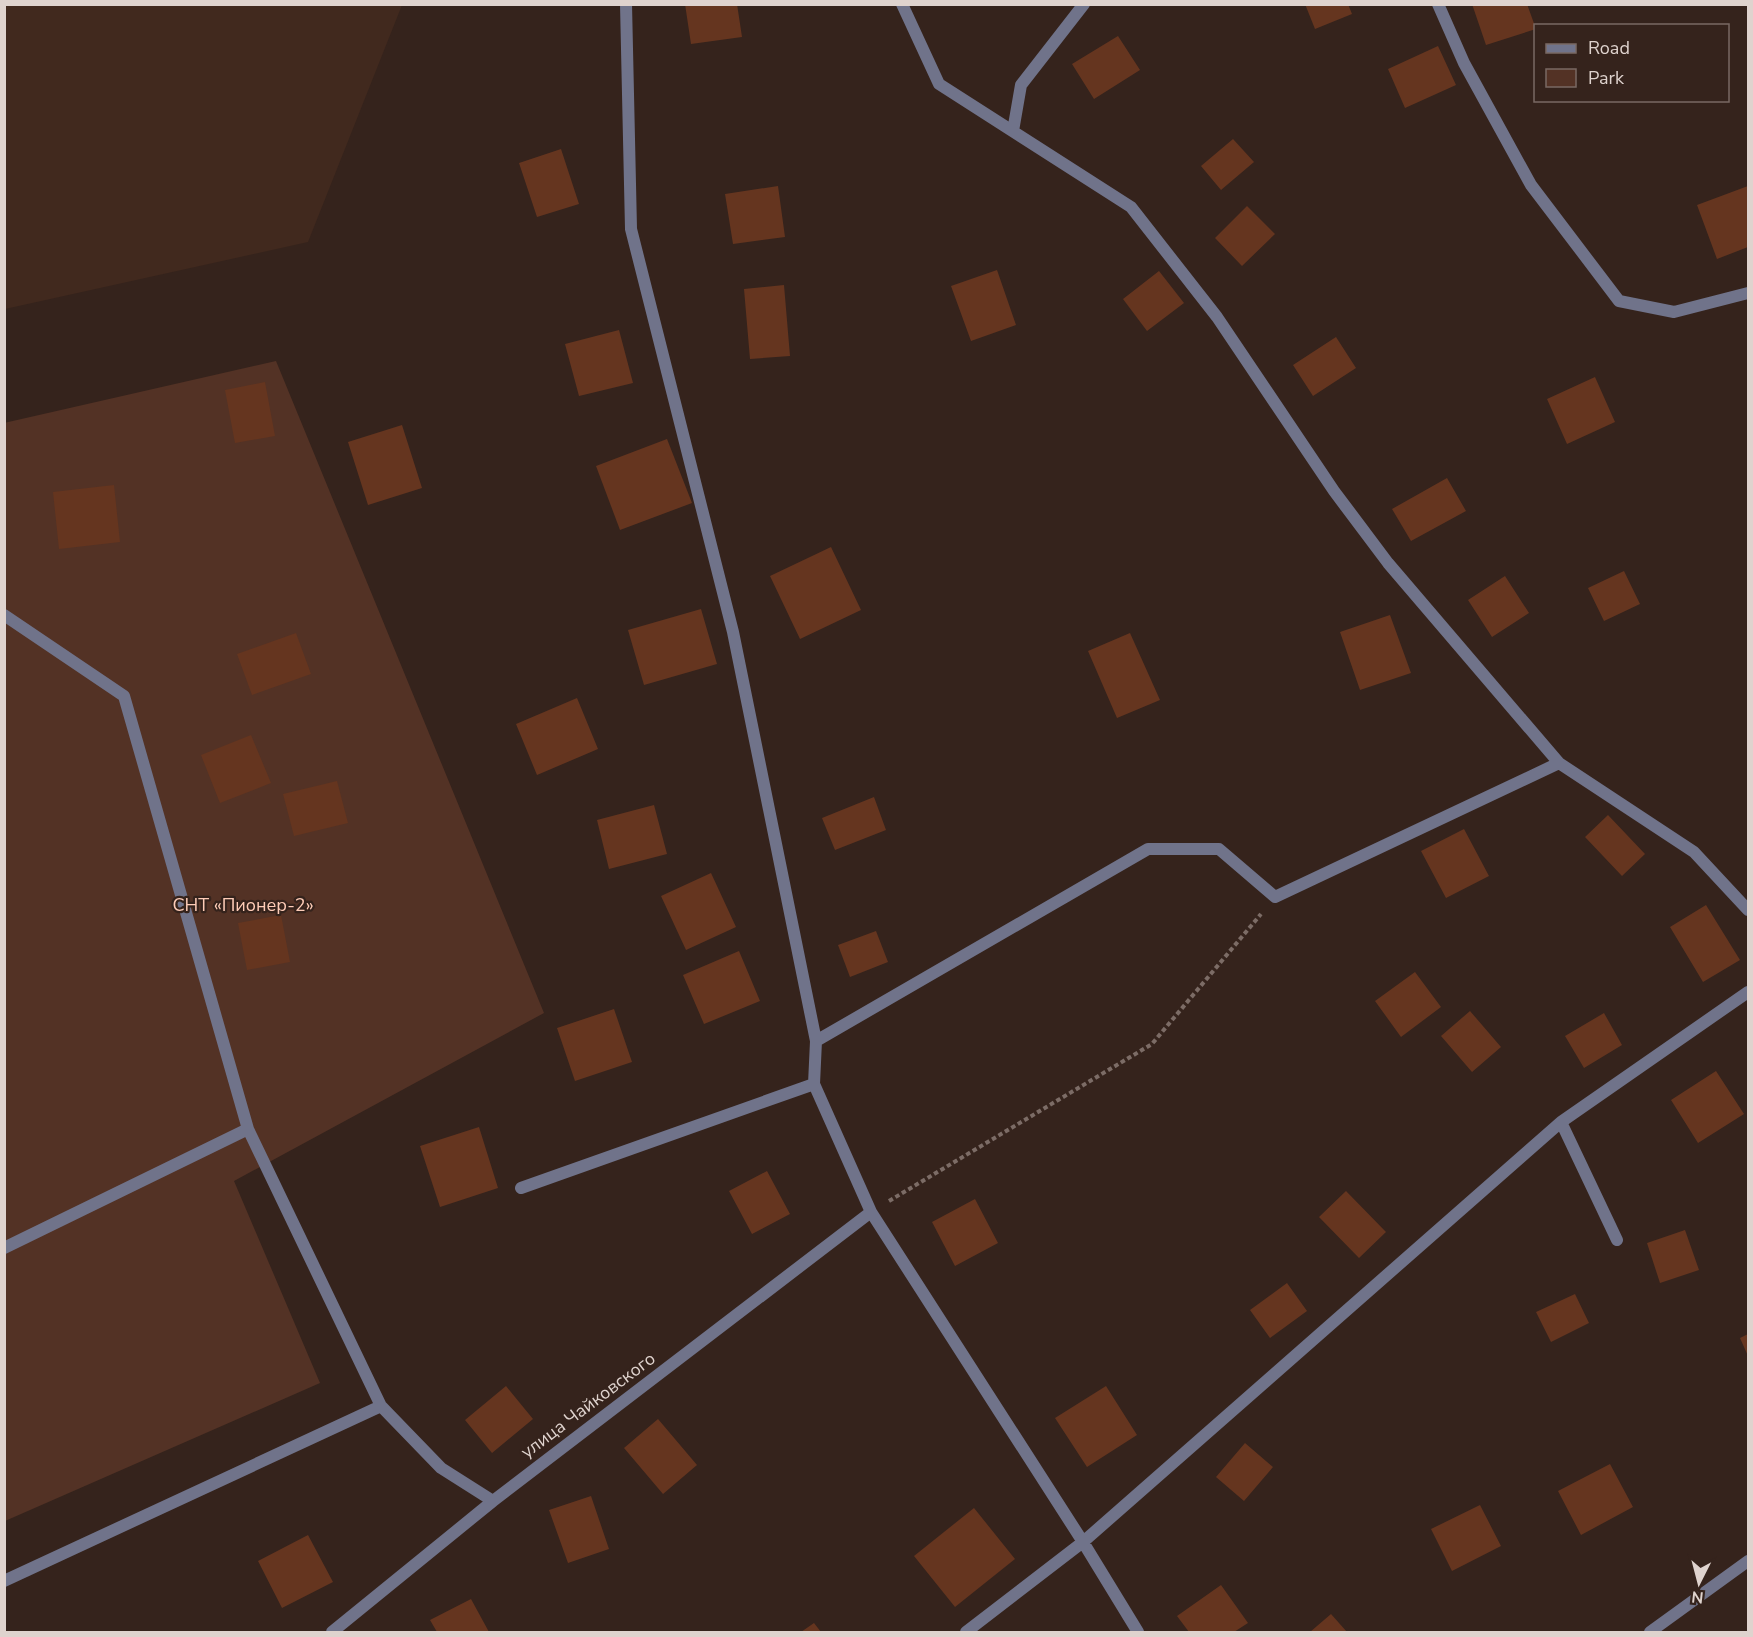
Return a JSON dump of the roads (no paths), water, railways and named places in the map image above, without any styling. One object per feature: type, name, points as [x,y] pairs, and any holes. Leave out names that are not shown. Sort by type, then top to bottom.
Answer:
[{"type":"street","points":[[626,4],[631,229],[733,632],[816,1041],[814,1084],[871,1212],[1083,1542],[1138,1632]]},
{"type":"street","points":[[902,4],[939,84],[1131,207],[1217,317],[1335,490],[1388,563],[1559,763],[1694,852],[1749,910]]},
{"type":"street","points":[[1013,131],[1021,85],[1084,4]]},
{"type":"street","points":[[1438,4],[1464,63],[1531,185],[1619,301],[1674,312],[1749,293]]},
{"type":"street","points":[[4,615],[124,696],[248,1129],[381,1406],[441,1468],[493,1501]]},
{"type":"street","points":[[816,1041],[1148,849],[1220,849],[1275,897],[1559,763]]},
{"type":"street","points":[[966,1632],[1083,1542],[1561,1122],[1749,992]]},
{"type":"street","points":[[521,1188],[814,1084]]},
{"type":"street","points":[[1561,1122],[1617,1240]]},
{"type":"street","points":[[4,1248],[248,1129]]},
{"type":"street","name":"улица Чайковского","points":[[332,1632],[493,1501],[871,1212]]},
{"type":"street","points":[[4,1581],[381,1406]]},
{"type":"street","points":[[1650,1632],[1749,1561]]},
{"type":"park label","name":"СНТ «Пионер-2»","points":[[243,905]]}]
